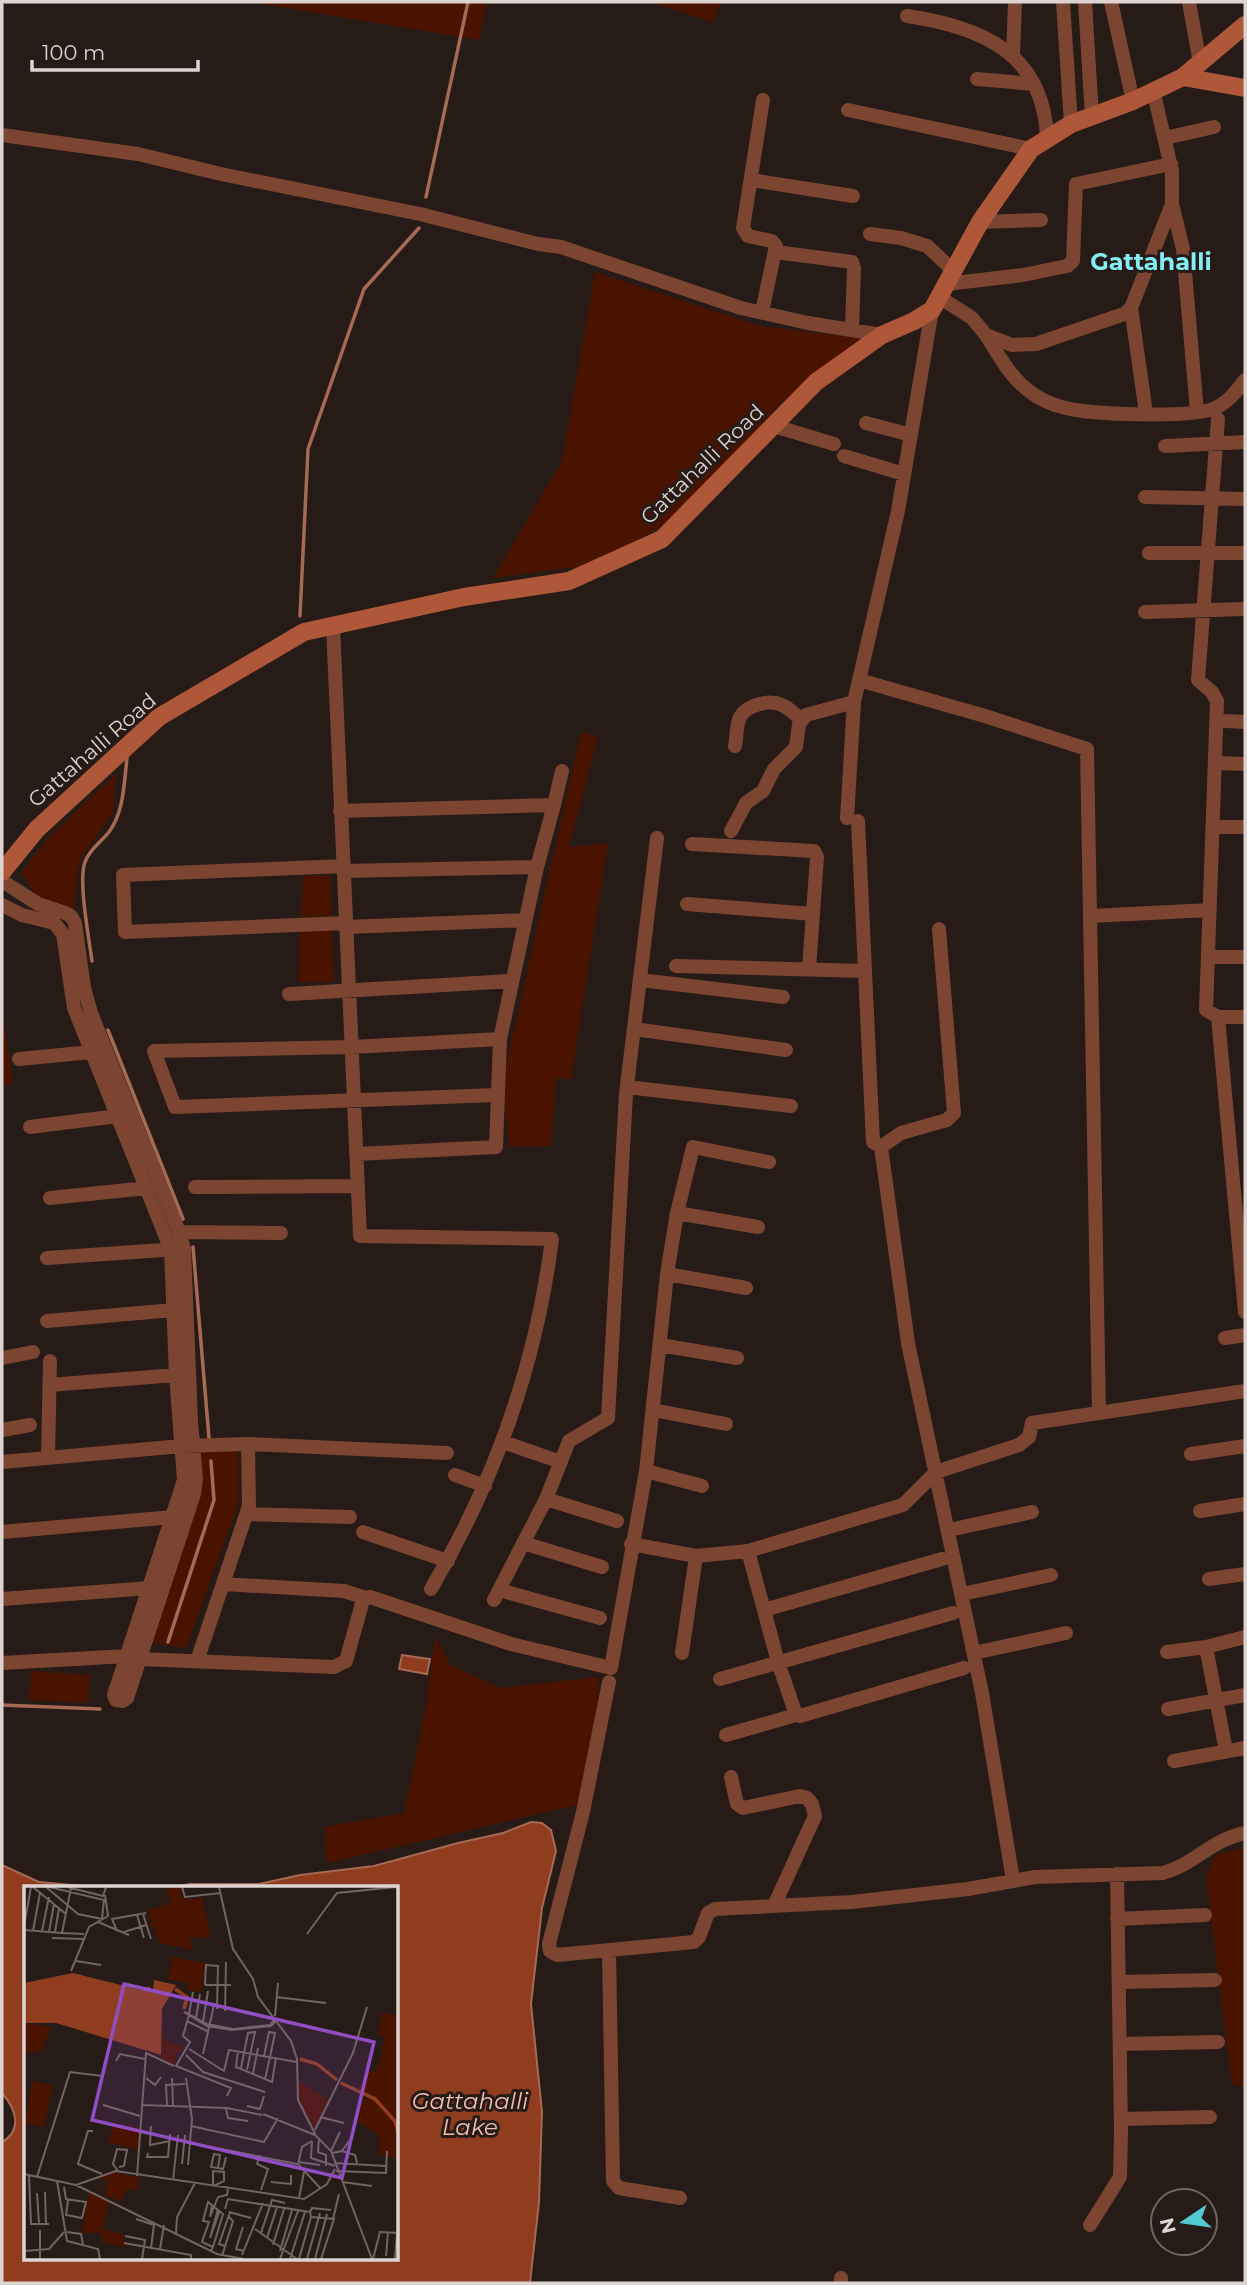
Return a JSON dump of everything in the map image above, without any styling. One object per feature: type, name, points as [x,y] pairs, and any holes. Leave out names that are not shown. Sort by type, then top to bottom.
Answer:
[{"type":"main road","points":[[943,291],[980,222],[1031,149],[1071,124],[1133,101],[1183,77],[1245,25]]},
{"type":"main road","points":[[1183,77],[1245,88]]},
{"type":"main road","name":"Gattahalli Road","points":[[2,872],[37,829],[159,717],[304,632],[464,597],[569,581],[662,539],[816,382],[882,335],[914,321],[943,291]]},
{"type":"street","points":[[1013,56],[1015,2]]},
{"type":"street","points":[[1063,2],[1071,124]]},
{"type":"street","points":[[1085,2],[1092,117]]},
{"type":"street","points":[[1111,2],[1133,101]]},
{"type":"street","points":[[1189,2],[1200,63]]},
{"type":"street","points":[[908,16],[993,40],[1013,56],[1034,83],[1046,116],[1048,137]]},
{"type":"street","points":[[977,79],[1034,83]]},
{"type":"street","points":[[1153,90],[1171,164],[1172,204],[1183,248],[1197,412]]},
{"type":"street","points":[[762,312],[776,252],[772,242],[748,236],[743,228],[763,100]]},
{"type":"street","points":[[848,110],[1031,149]]},
{"type":"street","points":[[1166,138],[1214,127]]},
{"type":"street","points":[[2,135],[138,153],[221,174],[419,214],[538,244],[561,247],[741,308],[808,323],[882,335]]},
{"type":"street","points":[[943,291],[1068,266],[1073,261],[1076,184],[1171,164]]},
{"type":"street","points":[[751,180],[853,196]]},
{"type":"street","points":[[986,335],[1012,345],[1036,344],[1124,314],[1131,308],[1172,204]]},
{"type":"street","points":[[980,222],[1041,220]]},
{"type":"street","points":[[870,234],[901,238],[927,246],[943,291],[986,335],[1012,376],[1033,394],[1061,407],[1105,413],[1197,412],[1214,408],[1231,399],[1245,380]]},
{"type":"street","points":[[776,252],[852,262],[852,329]]},
{"type":"street","points":[[881,1147],[873,1142],[872,1136],[864,971],[852,819],[854,702],[898,511],[911,435],[943,291]]},
{"type":"street","points":[[1131,308],[1146,414]]},
{"type":"street","points":[[1218,419],[1198,680],[1212,692],[1217,701],[1206,1010],[1218,1017],[1245,1017]]},
{"type":"street","points":[[866,423],[911,435]]},
{"type":"street","points":[[774,426],[834,444]]},
{"type":"street","points":[[1165,446],[1245,442]]},
{"type":"street","points":[[844,456],[904,474]]},
{"type":"street","points":[[1145,497],[1245,499]]},
{"type":"street","points":[[1149,553],[1245,553]]},
{"type":"street","points":[[1145,612],[1245,609]]},
{"type":"street","points":[[333,626],[360,1236],[552,1239],[547,1279],[533,1345],[503,1442],[485,1486],[431,1589]]},
{"type":"street","points":[[859,680],[1087,749],[1099,1413]]},
{"type":"street","points":[[736,746],[738,722],[750,708],[772,702],[782,705],[801,719]]},
{"type":"street","points":[[731,831],[746,803],[763,791],[770,774],[796,747],[801,719],[806,715],[854,702]]},
{"type":"street","points":[[1226,721],[1245,722]]},
{"type":"street","points":[[1215,763],[1245,764]]},
{"type":"street","points":[[356,1154],[495,1147],[500,1038],[537,867],[562,771]]},
{"type":"street","points":[[340,811],[554,805]]},
{"type":"street","points":[[1213,827],[1245,827]]},
{"type":"street","points":[[600,1618],[496,1595],[546,1499],[569,1441],[608,1418],[627,1087],[657,838]]},
{"type":"street","points":[[692,844],[814,851],[817,857],[809,970]]},
{"type":"street","points":[[525,920],[125,932],[123,875],[537,867]]},
{"type":"street","points":[[2,881],[38,904],[71,916],[75,923],[84,988],[91,1013],[179,1232],[174,1310],[176,1375],[188,1446],[197,1479],[194,1494],[133,1657]]},
{"type":"street","points":[[687,904],[813,914]]},
{"type":"street","points":[[2,905],[22,915],[54,923],[64,933],[72,999],[147,1188],[178,1249],[188,1446],[184,1480],[150,1588],[133,1657]]},
{"type":"street","points":[[1091,916],[1210,911]]},
{"type":"street","points":[[881,1147],[901,1133],[947,1120],[954,1113],[939,929]]},
{"type":"street","points":[[1208,957],[1245,957]]},
{"type":"street","points":[[676,966],[864,971]]},
{"type":"street","points":[[640,980],[783,997]]},
{"type":"street","points":[[289,994],[512,981]]},
{"type":"street","points":[[1218,1017],[1245,1312]]},
{"type":"street","points":[[634,1029],[786,1050]]},
{"type":"street","points":[[497,1095],[174,1107],[154,1051],[352,1047],[500,1038]]},
{"type":"street","points":[[19,1059],[92,1052]]},
{"type":"street","points":[[627,1087],[791,1107]]},
{"type":"street","points":[[30,1127],[118,1116]]},
{"type":"street","points":[[223,1584],[344,1591],[370,1597],[511,1644],[611,1668],[646,1471],[667,1274],[677,1213],[693,1147],[769,1162]]},
{"type":"street","points":[[881,1147],[908,1343],[974,1653],[1013,1880]]},
{"type":"street","points":[[195,1187],[358,1186]]},
{"type":"street","points":[[50,1198],[147,1188]]},
{"type":"street","points":[[677,1213],[758,1227]]},
{"type":"street","points":[[179,1232],[281,1233]]},
{"type":"street","points":[[47,1258],[178,1249]]},
{"type":"street","points":[[667,1274],[746,1288]]},
{"type":"street","points":[[47,1321],[174,1310]]},
{"type":"street","points":[[1224,1338],[1245,1335]]},
{"type":"street","points":[[660,1345],[737,1358]]},
{"type":"street","points":[[2,1358],[33,1352]]},
{"type":"street","points":[[48,1457],[50,1361]]},
{"type":"street","points":[[49,1385],[176,1375]]},
{"type":"street","points":[[631,1544],[696,1556],[748,1551],[902,1505],[936,1472],[1019,1445],[1028,1437],[1032,1423],[1245,1391]]},
{"type":"street","points":[[653,1410],[726,1424]]},
{"type":"street","points":[[2,1430],[30,1425]]},
{"type":"street","points":[[503,1442],[561,1462]]},
{"type":"street","points":[[197,1661],[249,1506],[248,1444]]},
{"type":"street","points":[[2,1461],[188,1446],[248,1444],[447,1453]]},
{"type":"street","points":[[1191,1454],[1245,1446]]},
{"type":"street","points":[[646,1471],[702,1486]]},
{"type":"street","points":[[455,1475],[485,1486]]},
{"type":"street","points":[[546,1499],[617,1521]]},
{"type":"street","points":[[1200,1511],[1245,1504]]},
{"type":"street","points":[[948,1530],[1031,1512]]},
{"type":"street","points":[[247,1514],[350,1517]]},
{"type":"street","points":[[2,1532],[173,1517]]},
{"type":"street","points":[[363,1532],[448,1561]]},
{"type":"street","points":[[523,1543],[602,1567]]},
{"type":"street","points":[[748,1551],[778,1662],[796,1715]]},
{"type":"street","points":[[682,1653],[696,1556]]},
{"type":"street","points":[[764,1610],[942,1559]]},
{"type":"street","points":[[1209,1578],[1245,1574]]},
{"type":"street","points":[[962,1594],[1051,1575]]},
{"type":"street","points":[[2,1599],[150,1588]]},
{"type":"street","points":[[2,1663],[133,1657],[334,1667],[346,1661],[366,1598]]},
{"type":"street","points":[[720,1679],[953,1613]]},
{"type":"street","points":[[974,1653],[1066,1633]]},
{"type":"street","points":[[1167,1652],[1206,1647],[1245,1637]]},
{"type":"street","points":[[1206,1647],[1226,1751]]},
{"type":"street","points":[[726,1735],[964,1668]]},
{"type":"street","points":[[609,1682],[583,1812],[549,1944],[550,1951],[557,1955],[687,1944],[699,1937],[705,1918],[715,1909],[852,1902],[968,1889],[1035,1877],[1163,1873],[1176,1870],[1214,1843],[1245,1833]]},
{"type":"street","points":[[1168,1709],[1245,1695]]},
{"type":"street","points":[[1174,1761],[1245,1748]]},
{"type":"street","points":[[731,1777],[737,1804],[743,1808],[800,1796],[807,1798],[814,1811],[815,1816],[774,1906]]},
{"type":"street","points":[[1090,2225],[1120,2177],[1117,1874]]},
{"type":"street","points":[[1117,1919],[1205,1915]]},
{"type":"street","points":[[609,1951],[613,2181],[619,2189],[680,2198]]},
{"type":"street","points":[[1119,1982],[1215,1980]]},
{"type":"street","points":[[1119,2044],[1218,2042]]},
{"type":"street","points":[[1121,2119],[1210,2117]]},
{"type":"shaded area","points":[[262,2],[487,2],[479,40]]},
{"type":"shaded area","points":[[649,2],[721,2],[713,22]]},
{"type":"shaded area","points":[[595,272],[760,326],[866,339],[782,402],[669,524],[584,566],[493,578],[562,461]]},
{"type":"shaded area","points":[[581,732],[598,736],[569,847],[608,843],[571,1079],[556,1078],[551,1146],[509,1147],[503,1079]]},
{"type":"shaded area","points":[[117,773],[113,812],[79,861],[74,910],[41,902],[21,873],[48,838]]},
{"type":"shaded area","points":[[330,875],[332,916],[301,917],[303,876]]},
{"type":"shaded area","points":[[332,929],[334,982],[298,982],[300,930]]},
{"type":"shaded area","points":[[2,1008],[13,1082],[2,1088]]},
{"type":"shaded area","points":[[238,1451],[238,1505],[186,1648],[150,1642],[202,1493],[199,1452]]},
{"type":"shaded area","points":[[435,1636],[450,1665],[500,1688],[599,1677],[590,1802],[327,1863],[325,1827],[404,1813],[426,1706]]},
{"type":"shaded area","points":[[31,1671],[90,1675],[88,1703],[29,1700]]},
{"type":"shaded area","points":[[1245,1848],[1245,2086],[1232,2085],[1206,1876],[1216,1854]]},
{"type":"water","points":[[402,1655],[430,1659],[427,1674],[399,1669]]},
{"type":"water","name":"Gattahalli Lake","points":[[531,1822],[542,1823],[551,1830],[556,1851],[542,1908],[531,2004],[542,2112],[539,2202],[530,2283],[2,2283],[2,2142],[13,2132],[15,2119],[11,2106],[2,2093],[2,1865],[39,1882],[82,1886],[24,1886],[24,2260],[399,2260],[399,1886],[180,1886],[259,1884],[300,1875],[374,1866],[503,1833]]},
{"type":"waterway","points":[[426,197],[468,2]]},
{"type":"waterway","points":[[300,616],[308,449],[364,289],[419,228]]},
{"type":"waterway","points":[[92,961],[83,871],[89,854],[109,832],[118,816],[127,758]]},
{"type":"waterway","points":[[108,1030],[183,1219]]},
{"type":"waterway","points":[[193,1247],[209,1438]]},
{"type":"waterway","points":[[168,1642],[214,1500],[211,1461]]},
{"type":"waterway","points":[[2,1705],[100,1709]]},
{"type":"district","name":"Gattahalli","points":[[1151,261]]}]
